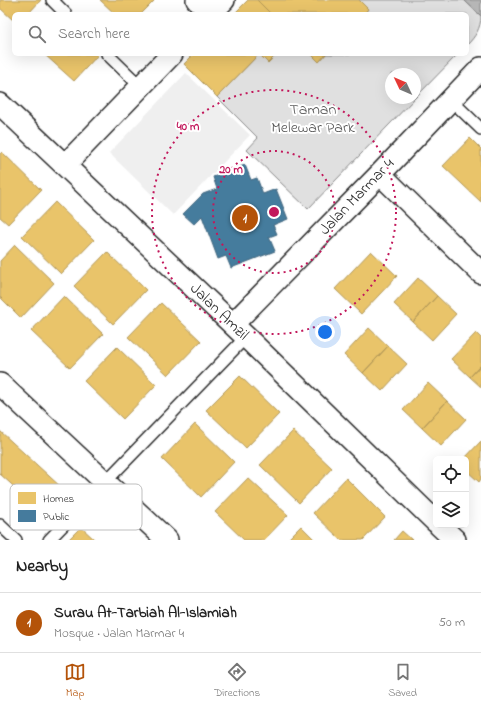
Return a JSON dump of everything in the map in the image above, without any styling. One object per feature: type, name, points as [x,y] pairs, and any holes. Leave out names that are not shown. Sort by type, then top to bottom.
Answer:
[{"type":"street","points":[[65,165],[170,56]]},
{"type":"street","name":"Jalan Marmar 4","points":[[239,330],[380,174],[481,68]]},
{"type":"street","name":"Jalan Amzil","points":[[0,104],[239,330],[433,519]]},
{"type":"street","points":[[380,174],[481,273]]},
{"type":"street","points":[[0,384],[105,482]]},
{"type":"street","points":[[142,517],[167,540]]},
{"type":"street","points":[[442,528],[455,540]]},
{"type":"lane","points":[[52,0],[64,12]]},
{"type":"lane","points":[[109,56],[141,87]]},
{"type":"lane","points":[[451,100],[481,129]]},
{"type":"lane","points":[[105,482],[239,330]]},
{"type":"lane","points":[[0,525],[16,540]]},
{"type":"lane","points":[[49,540],[59,530]]},
{"type":"shaded area","points":[[464,0],[481,0],[481,16]]},
{"type":"shaded area","points":[[186,73],[250,135],[173,215],[109,153]]},
{"type":"green space","points":[[359,0],[464,0],[481,16],[481,20],[477,32],[469,43],[469,12],[366,12],[368,9]]},
{"type":"green space","name":"Taman Melewar Park","points":[[257,56],[313,56],[319,62],[324,56],[456,56],[421,92],[421,68],[385,68],[385,104],[409,104],[308,209],[247,150],[258,138],[217,97]]},
{"type":"building: Homes","points":[[0,0],[41,0],[30,12],[12,12],[12,19],[0,8]]},
{"type":"building: Homes","points":[[100,0],[154,1],[143,12],[113,12]]},
{"type":"building: Homes","points":[[248,0],[257,0],[269,12],[236,12]]},
{"type":"building: Homes","points":[[257,0],[359,0],[368,9],[366,12],[269,12]]},
{"type":"building: Homes","points":[[46,56],[97,56],[74,81]]},
{"type":"building: Homes","points":[[192,56],[257,56],[217,97],[184,64]]},
{"type":"building: Homes","points":[[261,56],[275,56],[268,63]]},
{"type":"building: Homes","points":[[313,56],[324,56],[319,62]]},
{"type":"building: Homes","points":[[470,138],[481,149],[481,202],[443,166]]},
{"type":"building: Homes","points":[[2,152],[41,190],[8,224],[0,217],[0,154]]},
{"type":"building: Homes","points":[[55,202],[94,240],[61,274],[22,236]]},
{"type":"building: Homes","points":[[15,245],[54,283],[21,318],[0,297],[0,261]]},
{"type":"building: Homes","points":[[371,251],[397,276],[361,314],[335,289]]},
{"type":"building: Homes","points":[[107,252],[146,290],[113,324],[74,286]]},
{"type":"building: Homes","points":[[418,278],[437,296],[413,322],[394,304]]},
{"type":"building: Homes","points":[[64,296],[103,334],[70,368],[31,331]]},
{"type":"building: Homes","points":[[437,296],[456,314],[432,340],[413,322]]},
{"type":"building: Homes","points":[[161,303],[201,341],[168,375],[128,337]]},
{"type":"building: Homes","points":[[369,328],[388,346],[363,373],[344,355]]},
{"type":"building: Homes","points":[[476,333],[481,338],[481,365],[470,377],[451,359]]},
{"type":"building: Homes","points":[[388,346],[407,364],[382,391],[363,373]]},
{"type":"building: Homes","points":[[117,347],[156,385],[123,419],[84,381]]},
{"type":"building: Homes","points":[[481,365],[481,387],[470,377]]},
{"type":"building: Homes","points":[[240,376],[279,414],[246,448],[206,410]]},
{"type":"building: Homes","points":[[428,383],[447,401],[422,428],[403,410]]},
{"type":"building: Homes","points":[[447,401],[466,419],[441,446],[422,428]]},
{"type":"building: Homes","points":[[195,424],[234,462],[201,497],[162,459]]},
{"type":"building: Homes","points":[[0,431],[58,484],[11,484],[0,474]]},
{"type":"building: Homes","points":[[293,431],[332,468],[299,503],[260,465]]},
{"type":"building: Homes","points":[[481,441],[481,479],[479,482],[469,473],[469,456],[467,456]]},
{"type":"building: Homes","points":[[248,478],[288,515],[264,540],[244,540],[215,512]]},
{"type":"building: Homes","points":[[346,478],[385,517],[363,540],[341,540],[313,513]]},
{"type":"building: Homes","points":[[301,526],[315,540],[287,540]]},
{"type":"building: Homes","points":[[78,530],[84,530],[95,540],[68,540]]},
{"type":"building: Homes","points":[[402,531],[412,540],[394,540]]},
{"type":"building: Public","points":[[245,165],[251,180],[257,178],[263,194],[276,189],[288,219],[273,225],[277,234],[269,237],[275,251],[231,268],[226,256],[218,259],[202,216],[194,224],[183,214],[203,194],[217,189],[213,177]]},
{"type":"place","name":"Surau At-Tarbiah Al-Islamiah","points":[[245,218]]}]
